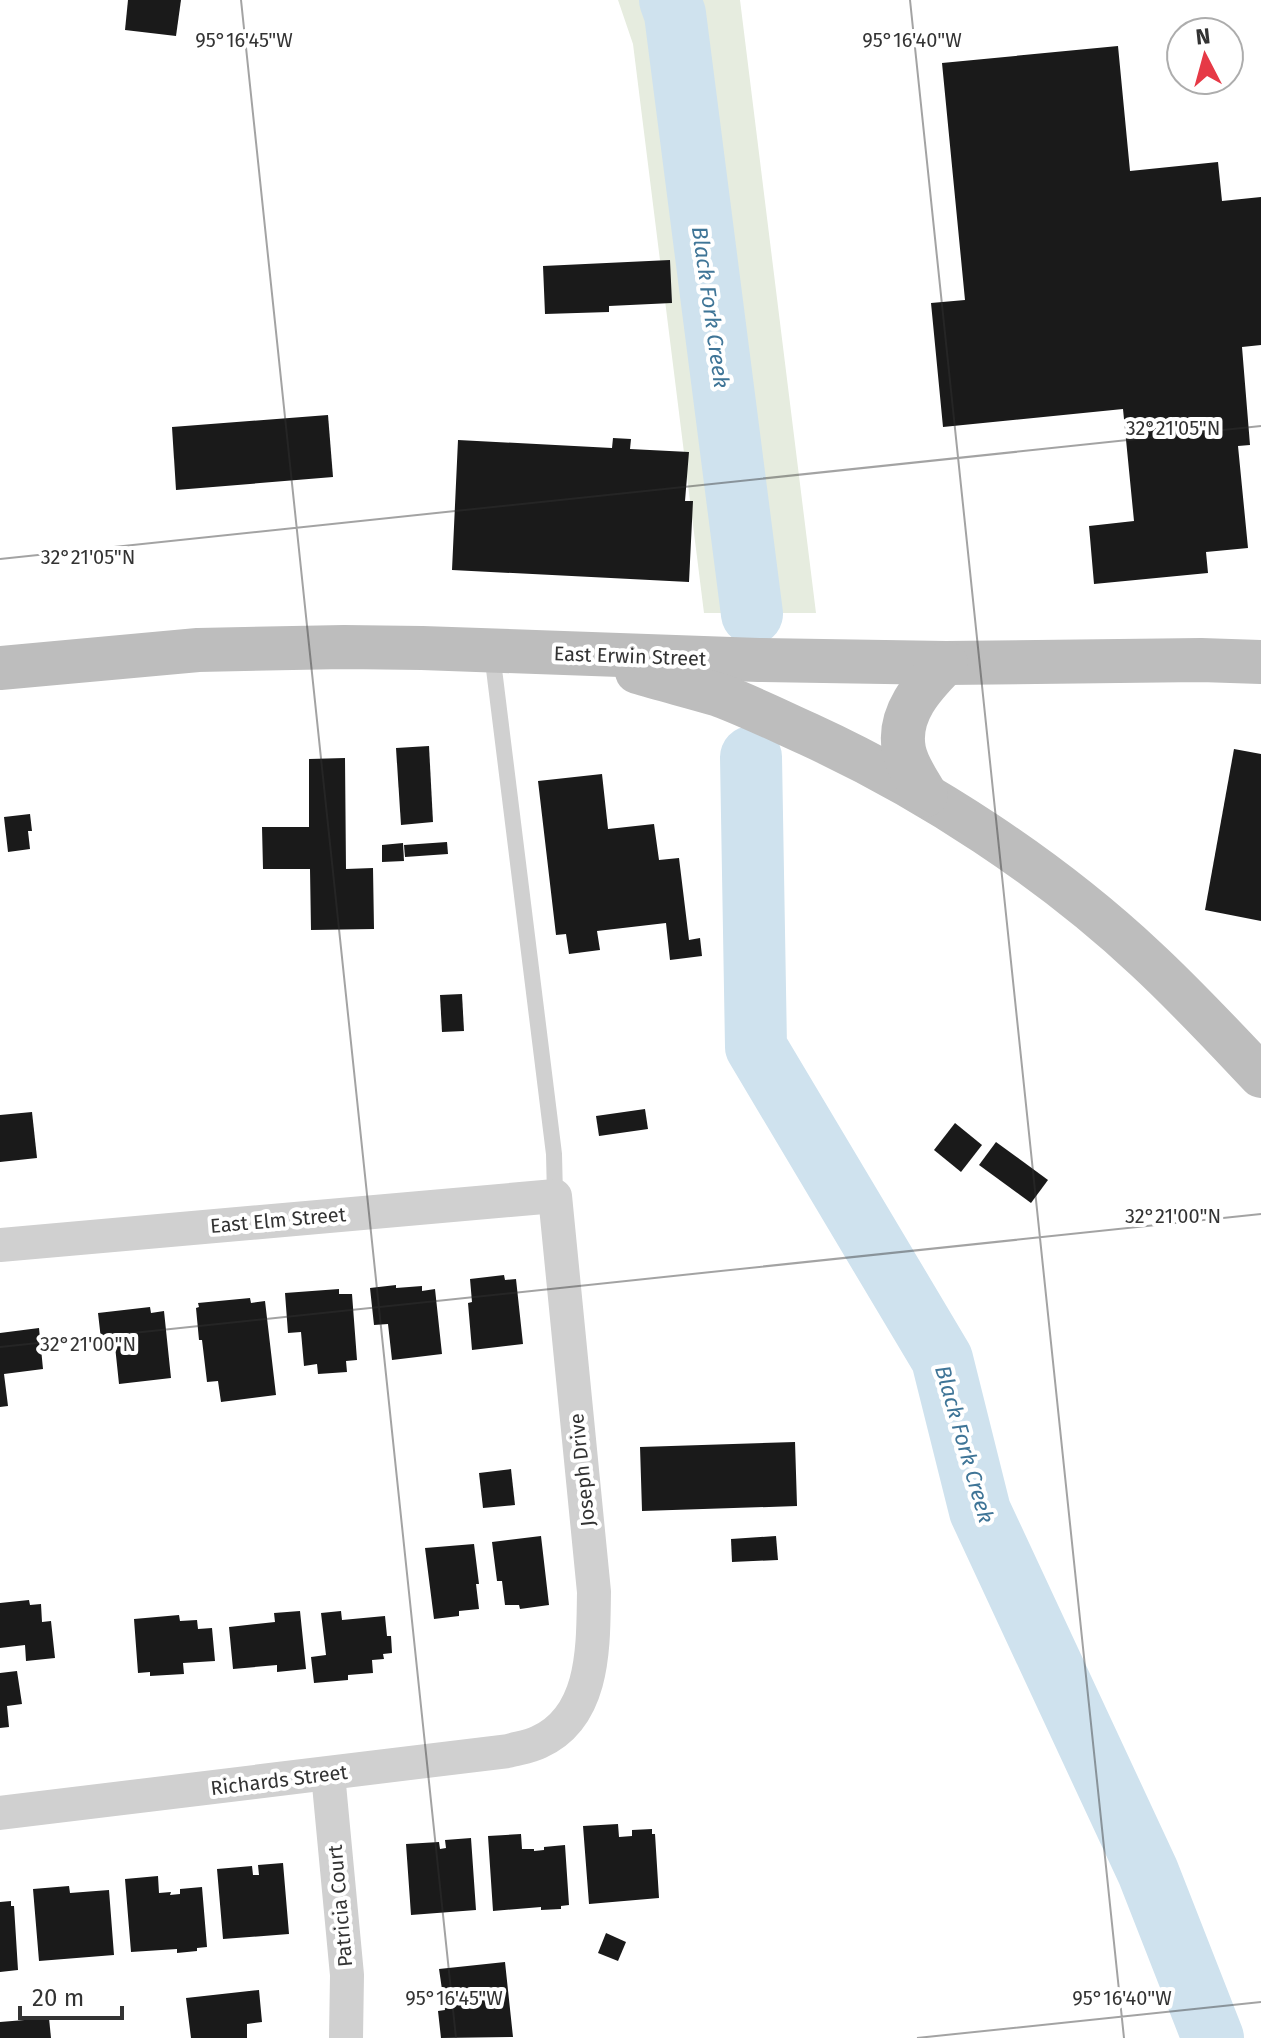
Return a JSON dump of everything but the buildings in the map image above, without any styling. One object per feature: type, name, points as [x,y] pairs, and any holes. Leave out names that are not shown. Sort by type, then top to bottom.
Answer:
[{"type":"main road","name":"East Erwin Street","points":[[0,668],[198,650],[344,647],[946,663],[1261,662]]},
{"type":"main road","points":[[573,654],[720,696],[845,751],[926,795],[1034,868],[1093,913],[1146,958],[1261,1076]]},
{"type":"main road","points":[[926,795],[904,749],[904,727],[921,689],[946,663]]},
{"type":"street","name":"East Elm Street","points":[[0,1245],[555,1196]]},
{"type":"street","name":"Joseph Drive","points":[[554,1734],[574,1713],[593,1656],[594,1592],[555,1196]]},
{"type":"street","name":"Richards Street","points":[[0,1813],[508,1751],[537,1743],[554,1734]]},
{"type":"street","name":"Patricia Court","points":[[328,1774],[347,1975],[346,2038]]},
{"type":"lane","points":[[491,650],[554,1154],[555,1196]]},
{"type":"shaded area","points":[[618,0],[740,0],[816,613],[704,613],[633,44]]},
{"type":"waterway","name":"Black Fork Creek","points":[[670,0],[675,14],[752,614]]},
{"type":"waterway","name":"Black Fork Creek","points":[[751,757],[756,1047],[942,1359],[980,1511],[1148,1872],[1213,2038]]}]
